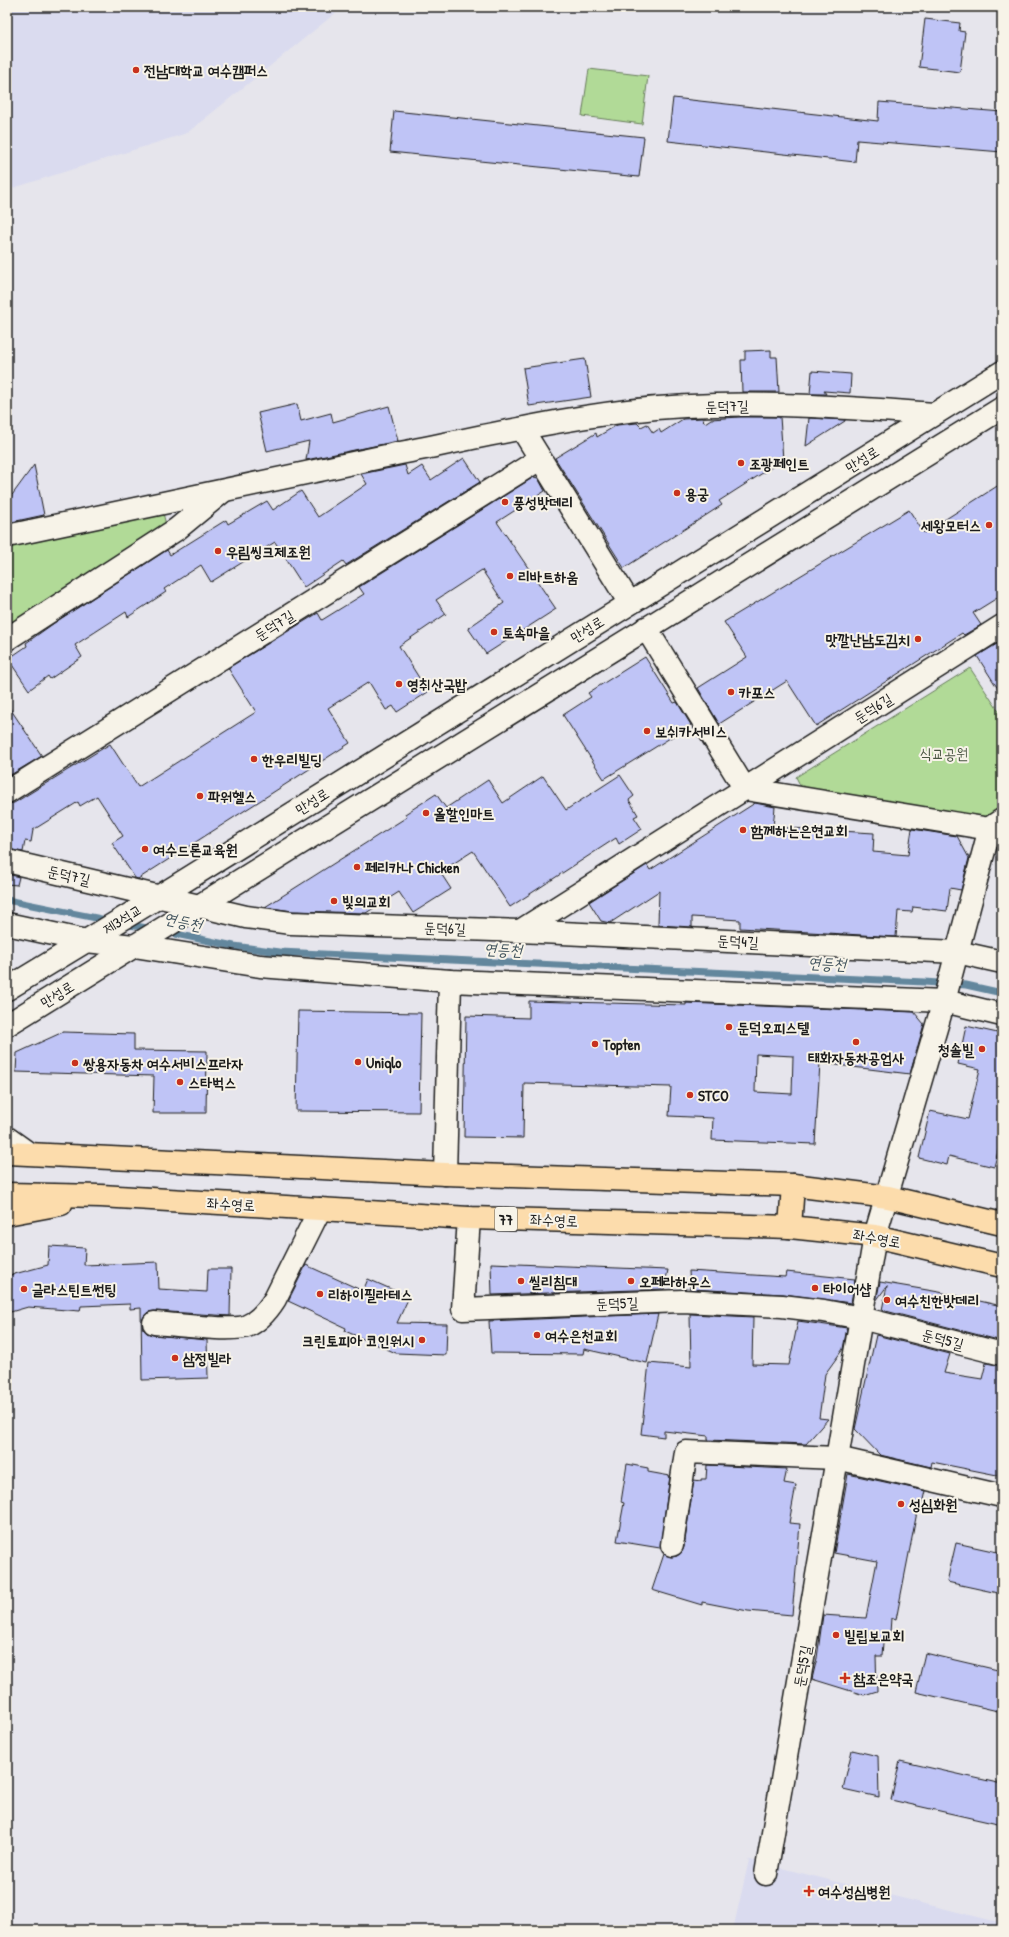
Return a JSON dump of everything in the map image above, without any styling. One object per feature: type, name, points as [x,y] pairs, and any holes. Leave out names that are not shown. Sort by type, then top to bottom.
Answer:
[{"type":"main road","points":[[18,1153],[445,1174],[793,1185],[888,1197],[1002,1224]]},
{"type":"main road","points":[[790,1227],[793,1185]]},
{"type":"main road","name":"좌수영로","points":[[7,1194],[101,1196],[469,1218],[790,1227],[875,1236],[1002,1266]]},
{"type":"main road","points":[[7,1214],[101,1196]]},
{"type":"street","name":"만성로","points":[[156,898],[1002,372]]},
{"type":"street","name":"둔덕7길","points":[[7,536],[522,428],[628,411],[698,406],[769,405],[845,407],[934,414]]},
{"type":"street","name":"만성로","points":[[201,906],[1002,408]]},
{"type":"street","points":[[522,428],[630,602]]},
{"type":"street","name":"둔덕7길","points":[[7,792],[540,459]]},
{"type":"street","name":"둔덕7길","points":[[7,639],[177,529],[224,490]]},
{"type":"street","name":"둔덕6길","points":[[201,906],[246,917],[292,923],[520,931],[1002,626]]},
{"type":"street","points":[[646,628],[745,790],[998,826],[957,952],[888,1197],[875,1236]]},
{"type":"street","name":"둔덕7길","points":[[7,861],[156,898],[201,906]]},
{"type":"street","name":"제3석교","points":[[89,940],[156,898]]},
{"type":"street","name":"제3석교","points":[[140,942],[201,906]]},
{"type":"street","points":[[7,924],[89,940],[140,942],[260,966],[450,981],[944,1001],[1002,1015]]},
{"type":"street","name":"둔덕4길","points":[[520,931],[957,952],[1002,962]]},
{"type":"street","name":"만성로","points":[[7,989],[89,940]]},
{"type":"street","name":"만성로","points":[[7,1025],[140,942]]},
{"type":"street","points":[[445,1174],[450,981]]},
{"type":"street","points":[[7,1138],[18,1153]]},
{"type":"street","points":[[154,1323],[239,1329],[258,1319],[268,1310],[275,1299],[320,1209]]},
{"type":"street","name":"둔덕5길","points":[[469,1218],[463,1309],[683,1301],[782,1306],[824,1311],[861,1318],[1002,1354]]},
{"type":"street","name":"둔덕5길","points":[[766,1874],[875,1236]]},
{"type":"street","points":[[672,1545],[686,1452],[837,1458],[1002,1496]]},
{"type":"shaded area","name":"전남대학교 여수캠퍼스","points":[[7,7],[343,7],[187,133],[7,190]]},
{"type":"shaded area","name":"여수성심병원","points":[[749,1860],[1002,1923],[1002,1930],[733,1930]]},
{"type":"green space","points":[[589,69],[648,76],[642,124],[582,116]]},
{"type":"green space","points":[[163,513],[166,525],[7,626],[7,548]]},
{"type":"green space","name":"식교공원","points":[[970,668],[1002,716],[1002,810],[989,819],[802,789],[796,777]]},
{"type":"building","points":[[925,19],[960,23],[959,31],[965,32],[960,72],[919,67]]},
{"type":"building","points":[[673,98],[878,121],[879,102],[1002,112],[1002,152],[857,140],[855,162],[668,141]]},
{"type":"building","points":[[394,111],[644,137],[639,177],[390,152]]},
{"type":"building","points":[[771,350],[771,357],[777,357],[779,392],[742,392],[741,360],[745,360],[745,351]]},
{"type":"building","points":[[585,359],[591,397],[529,406],[523,368]]},
{"type":"building","points":[[812,371],[851,374],[850,393],[824,391],[826,394],[810,394]]},
{"type":"building","points":[[297,404],[301,421],[331,413],[333,422],[389,406],[398,441],[306,460],[309,441],[267,451],[258,413]]},
{"type":"building","points":[[780,417],[783,460],[719,501],[722,505],[624,568],[555,458],[596,433],[597,437],[617,425],[637,423],[641,427],[647,424],[653,433],[659,429],[661,433],[683,419],[702,418],[705,423],[711,419]]},
{"type":"building","points":[[809,418],[845,420],[845,421],[806,446]]},
{"type":"building","points":[[464,458],[480,482],[346,565],[343,561],[304,587],[275,542],[211,582],[201,565],[164,589],[166,592],[128,617],[126,612],[75,645],[82,657],[50,679],[48,676],[29,690],[8,659],[27,646],[26,643],[57,621],[167,550],[170,555],[226,520],[228,524],[267,501],[273,510],[301,491],[318,517],[367,484],[361,474],[405,465],[408,475],[422,466],[431,480]]},
{"type":"building","points":[[34,465],[44,515],[7,523],[7,502]]},
{"type":"building","points":[[534,477],[538,478],[545,491],[497,522],[556,609],[486,654],[468,628],[504,603],[482,570],[436,600],[446,614],[399,646],[428,692],[397,712],[393,706],[386,710],[369,682],[328,708],[350,743],[138,879],[135,878],[112,843],[123,836],[97,796],[80,806],[78,802],[33,830],[31,842],[25,841],[23,852],[7,849],[7,804],[14,803],[110,744],[138,787],[256,712],[228,668],[318,613],[322,620],[364,594],[359,587]]},
{"type":"building","points":[[1002,483],[1002,595],[973,613],[981,625],[964,635],[962,633],[816,726],[787,681],[719,724],[698,688],[747,657],[724,622],[909,510],[924,533]]},
{"type":"building","points":[[1002,641],[1002,695],[977,656]]},
{"type":"building","points":[[645,657],[674,703],[677,702],[691,725],[604,779],[563,715],[591,697],[588,693]]},
{"type":"building","points":[[7,704],[42,756],[7,777]]},
{"type":"building","points":[[620,775],[634,796],[629,800],[638,815],[634,817],[642,829],[619,844],[616,838],[510,907],[473,851],[440,872],[451,889],[413,913],[399,892],[366,913],[292,911],[265,907],[407,817],[405,814],[436,794],[446,808],[488,780],[503,803],[543,776],[566,810]]},
{"type":"building","points":[[755,803],[775,807],[773,827],[874,833],[873,852],[908,855],[912,829],[957,836],[969,858],[961,890],[950,888],[947,911],[913,907],[912,912],[898,911],[896,937],[740,928],[740,920],[692,917],[692,927],[658,925],[659,891],[610,923],[601,921],[589,902],[647,865],[650,870]]},
{"type":"building","points":[[7,874],[19,877],[17,885],[7,884]]},
{"type":"building","points":[[529,1001],[686,1005],[686,1003],[914,1012],[924,1024],[910,1074],[820,1063],[815,1144],[712,1140],[713,1118],[669,1116],[671,1087],[524,1083],[523,1138],[464,1137],[466,1016],[529,1018]],"holes":[[[756,1054],[793,1056],[792,1094],[755,1092]]]},
{"type":"building","name":"Uniqlo","points":[[298,1011],[421,1013],[419,1112],[296,1111]]},
{"type":"building","points":[[966,1026],[1002,1034],[1002,1135],[994,1167],[949,1156],[947,1165],[919,1158],[930,1111],[968,1119],[980,1069],[958,1064]]},
{"type":"building","points":[[63,1032],[134,1034],[134,1050],[207,1051],[206,1113],[153,1113],[154,1076],[16,1072],[17,1053]]},
{"type":"building","points":[[49,1246],[85,1248],[84,1265],[158,1262],[159,1289],[207,1292],[208,1269],[231,1269],[230,1316],[155,1311],[148,1312],[144,1316],[142,1322],[143,1329],[147,1333],[153,1335],[207,1340],[208,1378],[142,1380],[141,1308],[130,1309],[130,1304],[81,1306],[80,1311],[28,1307],[7,1313],[7,1276],[48,1265]]},
{"type":"building","points":[[491,1263],[668,1270],[664,1289],[492,1295]]},
{"type":"building","points":[[306,1265],[363,1291],[368,1279],[409,1297],[397,1323],[447,1324],[446,1355],[396,1353],[345,1331],[346,1328],[288,1301]]},
{"type":"building","points":[[689,1271],[785,1277],[786,1272],[855,1279],[851,1303],[783,1294],[690,1289]]},
{"type":"building","points":[[880,1282],[939,1292],[1002,1306],[1002,1341],[882,1310],[887,1286],[876,1301]]},
{"type":"building","points":[[658,1314],[647,1363],[584,1349],[583,1354],[491,1353],[489,1321]]},
{"type":"building","points":[[690,1314],[753,1317],[752,1364],[789,1365],[798,1321],[847,1328],[843,1349],[825,1374],[819,1418],[828,1419],[806,1444],[708,1440],[708,1436],[664,1431],[664,1437],[641,1434],[649,1363],[691,1367]]},
{"type":"building","points":[[876,1335],[950,1354],[944,1373],[982,1379],[986,1363],[1002,1366],[1002,1476],[932,1462],[931,1467],[880,1455],[855,1429]]},
{"type":"building","points":[[627,1464],[648,1468],[648,1472],[670,1476],[660,1548],[617,1541],[624,1503],[621,1502]]},
{"type":"building","points":[[707,1465],[787,1469],[784,1483],[796,1485],[789,1523],[800,1524],[792,1615],[748,1611],[702,1602],[702,1605],[652,1590],[664,1554],[671,1557],[677,1556],[682,1552],[694,1480],[701,1481],[701,1479],[706,1479]]},
{"type":"building","points":[[848,1474],[926,1491],[922,1508],[918,1507],[896,1620],[891,1618],[890,1633],[884,1632],[882,1656],[876,1656],[877,1691],[864,1695],[812,1679],[817,1658],[823,1615],[866,1618],[877,1561],[834,1553]]},
{"type":"building","points":[[956,1543],[1002,1553],[1002,1594],[947,1582]]},
{"type":"building","points":[[925,1653],[1002,1671],[1002,1712],[916,1692]]},
{"type":"building","points":[[852,1750],[878,1756],[879,1797],[843,1789]]},
{"type":"building","points":[[900,1761],[1002,1784],[1002,1825],[891,1800]]},
{"type":"waterway","name":"연등천","points":[[7,900],[111,921]]},
{"type":"waterway","name":"연등천","points":[[125,924],[152,929]]},
{"type":"waterway","name":"연등천","points":[[166,932],[234,946],[280,952],[924,982],[966,985],[1002,993]]},
{"type":"place","name":"전남대학교 여수캠퍼스","points":[[136,70]]},
{"type":"place","name":"조광페인트","points":[[741,463]]},
{"type":"place","name":"용궁","points":[[677,493]]},
{"type":"place","name":"풍성밧데리","points":[[505,502]]},
{"type":"place","name":"세왕모터스","points":[[989,525]]},
{"type":"place","name":"우림씽크제조원","points":[[218,551]]},
{"type":"place","name":"리바트하움","points":[[510,576]]},
{"type":"place","name":"토속마을","points":[[494,632]]},
{"type":"place","name":"맛깔난남도김치","points":[[918,639]]},
{"type":"place","name":"영취산국밥","points":[[399,684]]},
{"type":"place","name":"카포스","points":[[731,692]]},
{"type":"place","name":"보쉬카서비스","points":[[647,731]]},
{"type":"place","name":"한우리빌딩","points":[[254,759]]},
{"type":"place","name":"파워헬스","points":[[200,796]]},
{"type":"place","name":"올할인마트","points":[[426,813]]},
{"type":"place","name":"함께하는은현교회","points":[[743,830]]},
{"type":"place","name":"여수드론교육원","points":[[145,849]]},
{"type":"place","name":"페리카나 Chicken","points":[[357,867]]},
{"type":"place","name":"빛의교회","points":[[334,901]]},
{"type":"place","name":"둔덕오피스텔","points":[[729,1027]]},
{"type":"place","name":"태화자동차공업사","points":[[856,1042]]},
{"type":"place","name":"Topten","points":[[595,1044]]},
{"type":"place","name":"청솔빌","points":[[982,1049]]},
{"type":"place","name":"Uniqlo","points":[[358,1062]]},
{"type":"place","name":"쌍용자동차 여수서비스프라자","points":[[75,1063]]},
{"type":"place","name":"스타벅스","points":[[180,1082]]},
{"type":"place","name":"STCO","points":[[690,1095]]},
{"type":"place","name":"씰리침대","points":[[521,1281]]},
{"type":"place","name":"오페라하우스","points":[[631,1281]]},
{"type":"place","name":"타이어샵","points":[[815,1288]]},
{"type":"place","name":"글라스틴트썬팅","points":[[24,1289]]},
{"type":"place","name":"리하이필라테스","points":[[320,1294]]},
{"type":"place","name":"여수친한밧데리","points":[[887,1300]]},
{"type":"place","name":"여수은천교회","points":[[537,1335]]},
{"type":"place","name":"크린토피아 코인워시","points":[[422,1340]]},
{"type":"place","name":"삼정빌라","points":[[175,1358]]},
{"type":"place","name":"성심화원","points":[[901,1504]]},
{"type":"place","name":"빌립보교회","points":[[836,1635]]},
{"type":"place","name":"참조은약국","points":[[845,1678]]},
{"type":"place","name":"여수성심병원","points":[[809,1891]]}]
